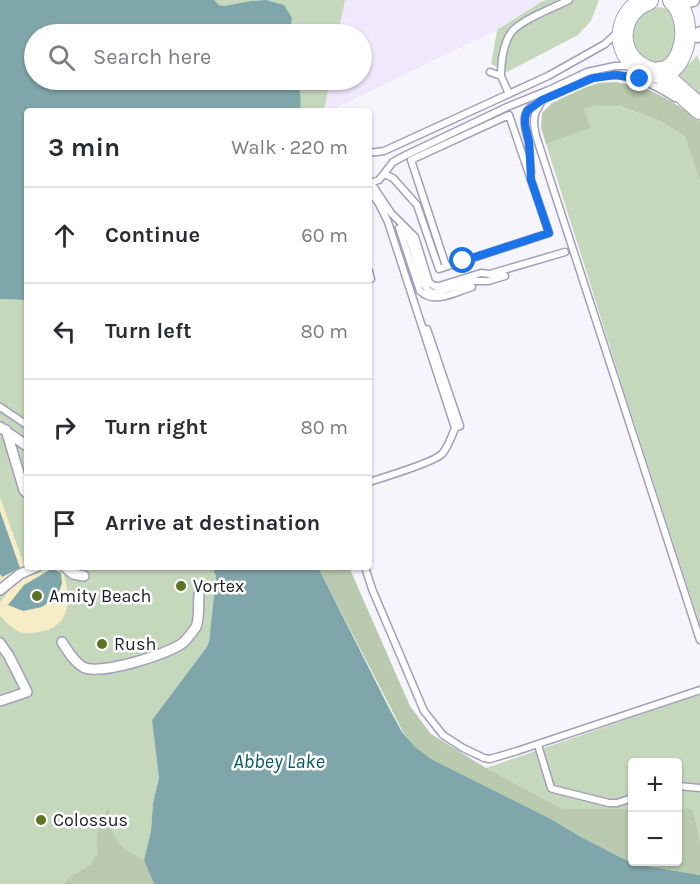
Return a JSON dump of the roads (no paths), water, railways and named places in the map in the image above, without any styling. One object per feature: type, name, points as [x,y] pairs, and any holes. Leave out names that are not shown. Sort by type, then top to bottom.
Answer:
[{"type":"main road","points":[[648,0],[624,16],[624,45],[632,60],[639,66],[659,72],[669,71],[687,61],[699,40],[693,16],[681,1]]},
{"type":"main road","points":[[659,72],[700,109]]},
{"type":"street","points":[[3,429],[24,444]]},
{"type":"street","points":[[3,429],[24,490]]},
{"type":"street","points":[[0,590],[20,574],[29,570]]},
{"type":"street","points":[[68,570],[73,574],[84,576]]},
{"type":"street","points":[[62,642],[74,659],[85,668],[120,666],[145,660],[171,650],[185,641],[197,625],[199,595]]},
{"type":"street","points":[[0,643],[27,692],[0,701]]},
{"type":"lane","points":[[509,94],[501,76],[501,61],[511,32],[519,25],[569,0]]},
{"type":"lane","points":[[372,153],[384,151],[548,75],[605,44],[624,16]]},
{"type":"lane","points":[[372,184],[379,180],[393,162],[507,107],[587,72],[615,66],[639,66]]},
{"type":"lane","points":[[490,72],[501,76]]},
{"type":"lane","points":[[531,180],[525,117],[527,111],[542,100],[593,78],[616,75],[640,79],[679,102]]},
{"type":"lane","points":[[549,90],[536,109],[533,121],[537,139],[700,640]]},
{"type":"lane","points":[[384,174],[393,178],[417,205],[439,268],[446,266],[549,233],[509,115],[411,160],[446,266]]},
{"type":"lane","points":[[372,188],[389,211],[415,237],[429,282],[434,286],[481,273],[490,274],[565,252]]},
{"type":"lane","points":[[372,189],[379,204],[409,238],[424,284],[432,293],[474,281],[488,281],[504,276]]},
{"type":"lane","points":[[372,481],[439,456],[457,427],[389,211]]},
{"type":"lane","points":[[392,221],[408,252],[420,291],[424,295],[438,298],[472,287]]},
{"type":"lane","points":[[0,406],[24,423]]},
{"type":"lane","points":[[365,570],[424,711],[443,735],[484,758],[490,759],[538,745],[700,690]]},
{"type":"lane","points":[[538,745],[551,788],[609,803],[628,799]]},
{"type":"lane","points":[[682,786],[700,788]]},
{"type":"water","points":[[0,0],[214,0],[224,6],[266,0],[284,5],[292,18],[291,24],[24,24],[24,90],[300,90],[301,104],[300,108],[24,108],[24,300],[0,299]]},
{"type":"water","points":[[0,511],[20,568],[2,577],[0,574]]},
{"type":"water","points":[[50,570],[61,573],[62,583],[58,595],[42,607],[23,611],[8,605],[24,585]]},
{"type":"water","name":"Abbey Lake","points":[[213,570],[320,570],[389,708],[402,732],[415,747],[431,759],[628,860],[628,866],[646,866],[700,875],[700,884],[154,884],[144,860],[159,778],[152,720],[209,642],[216,576]]},
{"type":"place","name":"Vortex","points":[[181,586]]},
{"type":"place","name":"Amity Beach","points":[[37,596]]},
{"type":"place","name":"Rush","points":[[102,644]]},
{"type":"place","name":"Colossus","points":[[41,820]]}]
